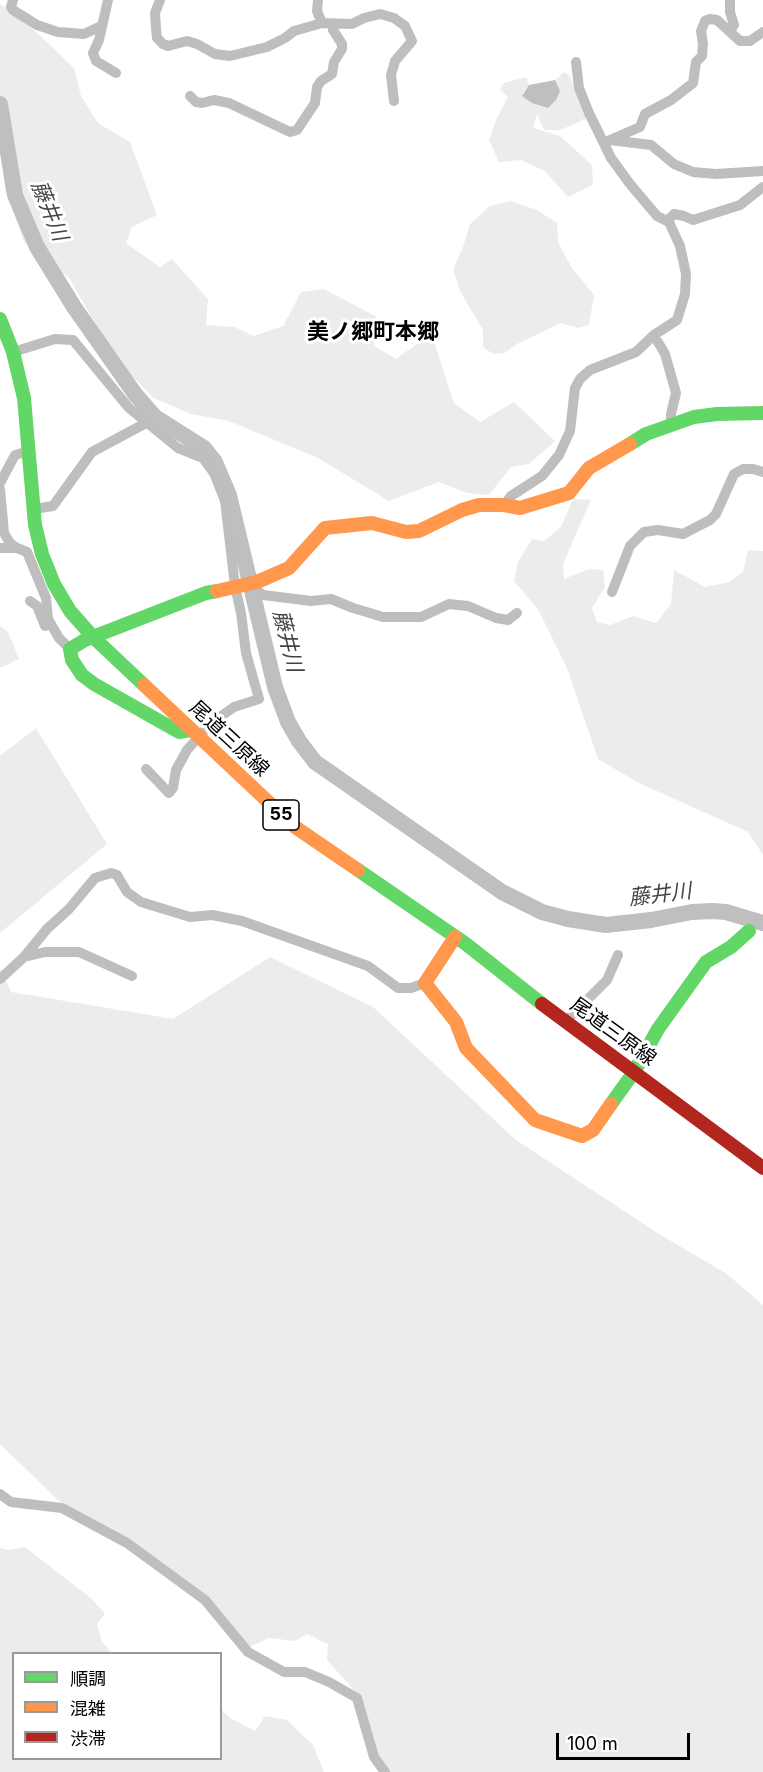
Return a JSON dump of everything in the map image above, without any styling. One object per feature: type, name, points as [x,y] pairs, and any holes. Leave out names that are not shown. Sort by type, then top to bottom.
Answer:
[{"type":"street","points":[[13,0],[11,7],[13,10],[37,26],[58,32],[84,33],[101,26]]},
{"type":"street","points":[[108,0],[99,40],[93,53],[96,61],[116,73]]},
{"type":"street","points":[[160,0],[155,13],[156,29],[157,38],[163,44],[168,46],[187,41],[215,54],[230,56],[267,46],[294,32],[327,24],[352,24],[380,14],[394,18],[405,26],[412,40],[395,61],[391,75],[394,102]]},
{"type":"street","points":[[190,96],[196,102],[214,100],[230,103],[290,132],[297,130],[315,103],[317,87],[321,81],[332,74],[334,62],[342,49],[342,44],[333,30],[317,11],[318,0]]},
{"type":"street","points":[[730,0],[730,12],[734,25],[730,31]]},
{"type":"street","points":[[607,141],[640,127],[645,114],[671,100],[693,83],[696,62],[702,56],[701,31],[705,21],[717,20],[740,41],[750,41],[763,32]]},
{"type":"street","points":[[504,505],[511,496],[542,476],[559,455],[570,431],[575,388],[580,379],[590,370],[658,342],[677,320],[685,294],[686,274],[681,246],[669,222],[657,216],[611,158],[607,141],[579,88],[576,62]]},
{"type":"street","points":[[607,141],[651,145],[674,164],[693,172],[716,174],[763,171]]},
{"type":"street","points":[[669,222],[674,214],[693,220],[740,205],[763,187]]},
{"type":"street","name":"尾道三原線","points":[[0,319],[13,352],[24,398],[33,509],[42,554],[54,584],[70,611],[93,637],[295,827],[455,937],[565,1022],[763,1168]]},
{"type":"street","points":[[636,352],[654,335],[677,320]]},
{"type":"street","points":[[13,352],[55,339],[73,340],[129,408],[178,448],[203,458],[214,472],[225,501],[234,586],[241,613],[246,653],[259,699],[234,707],[194,734],[176,770],[169,793],[146,769]]},
{"type":"street","points":[[658,342],[665,354],[676,393],[671,424]]},
{"type":"street","points":[[30,601],[37,606],[47,631],[60,647],[70,649],[93,637],[206,593],[257,582],[289,568],[325,528],[372,523],[406,532],[419,531],[462,510],[479,505],[504,505],[520,508],[568,493],[589,468],[646,434],[671,424],[694,417],[717,414],[763,413]]},
{"type":"street","points":[[33,509],[53,507],[92,453],[146,423]]},
{"type":"street","points":[[0,483],[15,455],[28,451]]},
{"type":"street","points":[[612,592],[630,546],[644,532],[658,530],[683,534],[710,520],[716,514],[734,474],[743,469],[763,472]]},
{"type":"street","points":[[0,489],[4,533],[10,543],[27,552],[46,598],[48,619],[70,649],[72,660],[82,675],[179,732],[194,734]]},
{"type":"street","points":[[0,548],[17,548]]},
{"type":"street","points":[[257,582],[257,590],[263,594],[311,601],[331,599],[383,617],[421,618],[449,604],[468,606],[496,618],[508,620],[517,613]]},
{"type":"street","points":[[0,979],[24,957],[95,878],[111,873],[117,875],[127,892],[141,902],[190,917],[212,915],[242,921],[368,966],[398,988],[411,988],[425,983],[455,937]]},
{"type":"street","points":[[425,983],[456,1022],[466,1048],[535,1120],[582,1136],[593,1130],[634,1072],[658,1029],[706,962],[731,947],[749,931]]},
{"type":"street","points":[[24,957],[45,952],[79,952],[132,976]]},
{"type":"street","points":[[565,1022],[607,980],[618,955]]},
{"type":"street","points":[[0,1494],[11,1502],[62,1508],[127,1543],[205,1600],[248,1652],[284,1672],[305,1672],[357,1698],[374,1757],[385,1772]]},
{"type":"shaded area","points":[[0,4],[31,27],[74,68],[81,96],[98,123],[130,142],[157,215],[132,227],[126,243],[160,267],[172,259],[208,299],[206,325],[234,327],[254,336],[283,326],[301,292],[324,289],[377,317],[374,346],[396,359],[432,336],[454,403],[480,422],[514,402],[555,441],[529,464],[511,467],[489,495],[467,493],[439,482],[389,501],[318,458],[229,421],[191,414],[154,398],[126,370],[99,330],[69,278],[24,242],[5,189],[0,145]]},
{"type":"shaded area","points":[[564,72],[569,75],[588,118],[560,130],[544,130],[537,114],[533,128],[560,136],[592,165],[593,185],[568,197],[545,171],[521,160],[499,162],[489,140],[508,97],[500,89],[504,83],[526,77],[529,85],[522,94],[532,103],[560,91],[555,80]]},
{"type":"shaded area","points":[[555,80],[560,91],[556,100],[548,108],[532,103],[522,96],[529,85]]},
{"type":"shaded area","points":[[510,201],[537,210],[557,223],[558,242],[572,268],[594,295],[589,325],[578,328],[561,323],[517,344],[505,353],[493,354],[483,347],[483,330],[461,293],[453,270],[470,224],[490,206]]},
{"type":"shaded area","points":[[573,499],[591,500],[563,564],[564,579],[589,569],[603,570],[605,587],[592,608],[597,622],[610,625],[633,616],[656,623],[671,604],[674,570],[705,587],[729,582],[743,572],[748,550],[763,551],[763,855],[748,832],[639,783],[598,759],[567,668],[538,609],[514,581],[518,562],[532,539],[544,541],[561,527]]},
{"type":"shaded area","points":[[0,626],[8,632],[19,659],[2,667],[0,667]]},
{"type":"shaded area","points":[[36,728],[107,844],[0,933],[0,756]]},
{"type":"shaded area","points":[[270,957],[373,1007],[516,1140],[659,1234],[727,1274],[763,1305],[763,1772],[390,1772],[376,1751],[361,1698],[327,1660],[328,1644],[307,1634],[295,1641],[269,1638],[249,1647],[138,1546],[58,1500],[0,1444],[0,969],[11,992],[173,1019]]},
{"type":"shaded area","points":[[25,1547],[93,1600],[105,1614],[97,1624],[102,1642],[111,1652],[12,1652],[12,1760],[222,1760],[222,1710],[230,1718],[255,1731],[265,1716],[287,1720],[313,1745],[324,1772],[0,1772],[0,1548],[8,1550]]},
{"type":"waterway","name":"藤井川","points":[[0,104],[15,195],[37,247],[74,307],[135,394],[155,417],[204,448],[215,462],[229,495],[275,687],[288,722],[315,762],[502,892],[542,912],[606,925],[712,911],[726,912],[763,923]]},
{"type":"traffic: fast","points":[[0,319],[13,352],[24,398],[35,525],[42,554],[54,584],[70,611],[93,637],[144,685]]},
{"type":"traffic: fast","points":[[630,444],[646,434],[694,417],[763,413]]},
{"type":"traffic: fast","points":[[190,730],[179,732],[94,684],[82,675],[72,660],[70,649],[85,640],[206,593],[217,591]]},
{"type":"traffic: fast","points":[[358,870],[466,944],[542,1004]]},
{"type":"traffic: fast","points":[[611,1104],[634,1072],[658,1029],[706,962],[731,947],[749,931]]},
{"type":"traffic: slow","points":[[217,591],[257,582],[289,568],[325,528],[372,523],[406,532],[419,531],[462,510],[479,505],[504,505],[520,508],[569,493],[589,468],[630,444]]},
{"type":"traffic: slow","points":[[144,685],[295,827],[358,870]]},
{"type":"traffic: slow","points":[[455,937],[425,983],[456,1022],[466,1048],[535,1120],[582,1136],[593,1130],[611,1104]]},
{"type":"traffic: jam","points":[[542,1004],[763,1168]]},
{"type":"district","name":"美ノ郷町本郷","points":[[373,332]]}]
